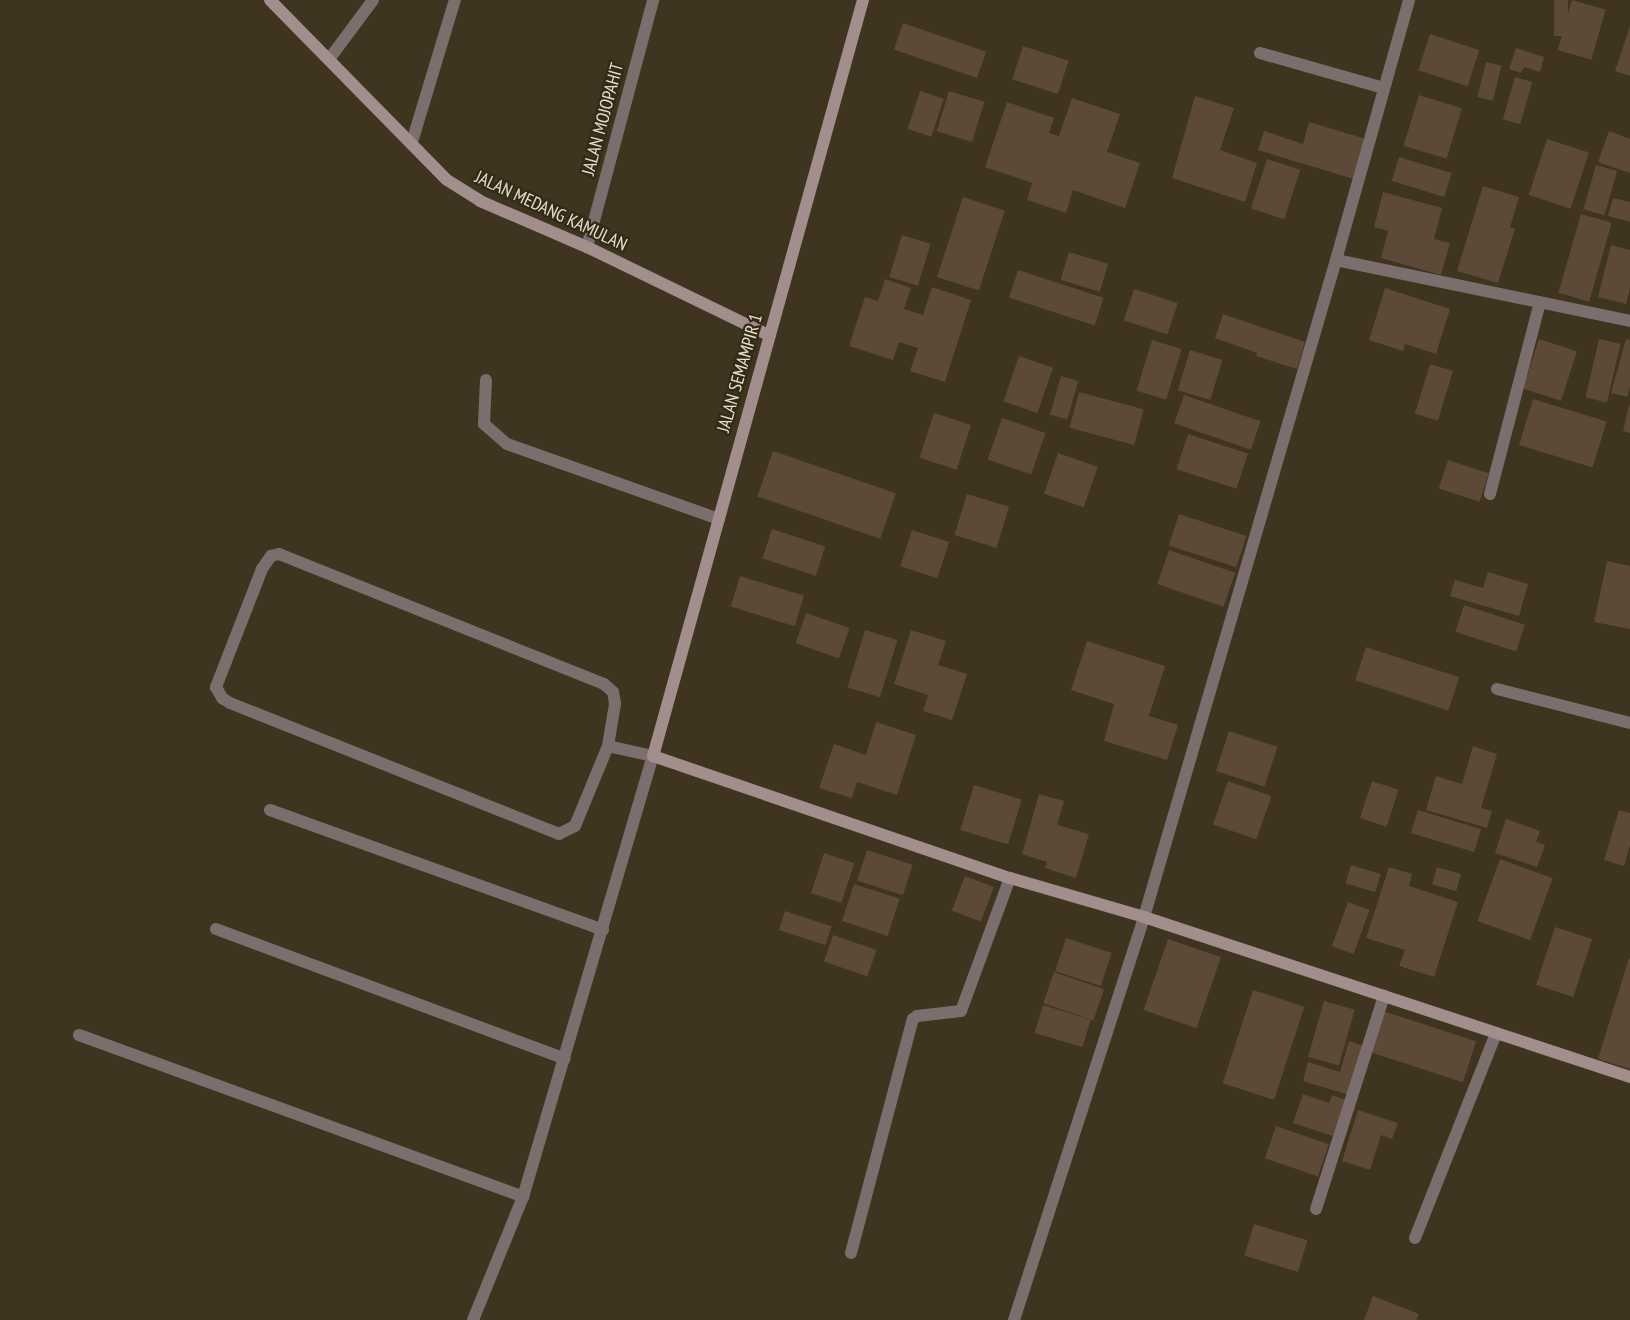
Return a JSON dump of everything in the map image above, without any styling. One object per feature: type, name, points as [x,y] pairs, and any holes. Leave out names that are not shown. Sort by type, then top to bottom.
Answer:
[{"type":"street","name":"JALAN MEDANG KAMULAN","points":[[270,0],[330,58],[447,180],[480,201],[587,247],[770,336]]},
{"type":"street","points":[[330,58],[373,0]]},
{"type":"street","points":[[412,142],[455,0]]},
{"type":"street","name":"JALAN MOJOPAHIT","points":[[587,247],[653,0]]},
{"type":"street","name":"JALAN SEMAMPIR 1","points":[[653,756],[863,0]]},
{"type":"street","points":[[1014,1320],[1144,917],[1336,260],[1409,0]]},
{"type":"street","points":[[1260,53],[1384,88]]},
{"type":"street","points":[[1336,260],[1630,321]]},
{"type":"street","points":[[1490,494],[1540,302]]},
{"type":"street","points":[[486,380],[484,424],[507,444],[719,519]]},
{"type":"street","points":[[279,554],[604,684],[613,692],[615,704],[608,747],[575,826],[559,834],[230,703],[222,698],[216,687],[266,561],[279,554]]},
{"type":"street","points":[[1497,689],[1630,723]]},
{"type":"street","points":[[608,747],[653,756],[1010,878],[1144,917],[1630,1077]]},
{"type":"street","points":[[473,1320],[523,1197],[653,756]]},
{"type":"street","points":[[270,810],[603,930]]},
{"type":"street","points":[[852,1253],[913,1019],[917,1016],[961,1011],[1010,878]]},
{"type":"street","points":[[216,929],[565,1059]]},
{"type":"street","points":[[1316,1209],[1384,996]]},
{"type":"street","points":[[1415,1238],[1496,1033]]},
{"type":"street","points":[[79,1035],[523,1197]]},
{"type":"building","points":[[1554,0],[1568,0],[1568,36],[1554,36]]},
{"type":"building","points":[[1572,0],[1606,10],[1591,60],[1558,50]]},
{"type":"building","points":[[903,23],[986,52],[977,78],[894,49]]},
{"type":"building","points":[[1630,26],[1630,76],[1615,71]]},
{"type":"building","points":[[1430,34],[1479,50],[1468,86],[1418,70]]},
{"type":"building","points":[[1023,46],[1069,61],[1058,94],[1012,79]]},
{"type":"building","points":[[1516,48],[1544,57],[1540,72],[1524,67],[1521,73],[1509,69]]},
{"type":"building","points":[[1486,62],[1502,66],[1493,101],[1477,97]]},
{"type":"building","points":[[1515,77],[1532,82],[1520,124],[1503,119]]},
{"type":"building","points":[[920,91],[944,99],[931,137],[908,129]]},
{"type":"building","points":[[949,91],[984,102],[972,142],[937,131]]},
{"type":"building","points":[[1419,95],[1462,108],[1447,159],[1404,146]]},
{"type":"building","points":[[1195,96],[1234,108],[1220,150],[1257,163],[1245,202],[1172,178]]},
{"type":"building","points":[[1072,98],[1120,114],[1107,152],[1140,163],[1125,208],[1073,190],[1066,213],[1027,200],[1032,183],[985,167],[1007,102],[1054,118],[1049,133],[1059,136]]},
{"type":"building","points":[[1309,122],[1366,139],[1354,179],[1258,150],[1264,131],[1303,144]]},
{"type":"building","points":[[1609,131],[1630,139],[1630,173],[1598,162]]},
{"type":"building","points":[[1547,139],[1589,153],[1571,209],[1529,195]]},
{"type":"building","points":[[1399,157],[1452,173],[1444,197],[1392,181]]},
{"type":"building","points":[[1267,159],[1300,170],[1284,219],[1251,208]]},
{"type":"building","points":[[1596,165],[1617,171],[1604,215],[1583,209]]},
{"type":"building","points":[[1483,186],[1519,197],[1510,227],[1515,229],[1498,283],[1457,271]]},
{"type":"building","points":[[1383,192],[1442,208],[1434,239],[1450,243],[1441,275],[1381,258],[1388,231],[1374,227]]},
{"type":"building","points":[[963,197],[1005,211],[979,290],[937,277]]},
{"type":"building","points":[[1613,198],[1630,202],[1630,222],[1608,216]]},
{"type":"building","points":[[1581,214],[1612,223],[1589,302],[1558,293]]},
{"type":"building","points":[[902,235],[931,244],[918,286],[889,277]]},
{"type":"building","points":[[1611,245],[1630,250],[1630,288],[1626,304],[1598,297]]},
{"type":"building","points":[[1069,252],[1108,264],[1100,292],[1061,280]]},
{"type":"building","points":[[1018,270],[1104,298],[1095,325],[1009,298]]},
{"type":"building","points":[[885,279],[911,288],[904,309],[923,315],[932,287],[971,300],[945,382],[910,371],[918,348],[899,342],[893,360],[849,346],[865,297],[878,301]]},
{"type":"building","points":[[1385,288],[1450,309],[1436,354],[1405,344],[1403,351],[1369,340]]},
{"type":"building","points":[[1134,289],[1178,303],[1168,335],[1124,320]]},
{"type":"building","points":[[1223,314],[1305,342],[1297,369],[1256,356],[1257,353],[1215,338]]},
{"type":"building","points":[[1539,339],[1577,351],[1561,401],[1523,388]]},
{"type":"building","points":[[1599,339],[1620,344],[1607,402],[1586,397]]},
{"type":"building","points":[[1626,339],[1630,340],[1630,387],[1627,397],[1611,393]]},
{"type":"building","points":[[1152,340],[1182,349],[1166,400],[1137,391]]},
{"type":"building","points":[[1190,350],[1223,360],[1210,400],[1178,390]]},
{"type":"building","points":[[1019,356],[1053,368],[1037,413],[1003,401]]},
{"type":"building","points":[[1430,364],[1453,371],[1438,421],[1415,414]]},
{"type":"building","points":[[1061,376],[1078,381],[1067,419],[1050,414]]},
{"type":"building","points":[[1079,392],[1144,409],[1134,445],[1069,428]]},
{"type":"building","points":[[1184,395],[1261,421],[1251,450],[1174,423]]},
{"type":"building","points":[[1533,399],[1607,422],[1593,467],[1519,445]]},
{"type":"building","points":[[1630,405],[1630,433],[1623,431]]},
{"type":"building","points":[[934,413],[971,425],[957,470],[919,458]]},
{"type":"building","points":[[1002,418],[1045,433],[1031,475],[988,460]]},
{"type":"building","points":[[1188,434],[1248,453],[1236,489],[1177,469]]},
{"type":"building","points":[[773,451],[896,493],[880,539],[757,496]]},
{"type":"building","points":[[1058,453],[1098,467],[1084,507],[1044,494]]},
{"type":"building","points":[[1448,460],[1489,473],[1480,502],[1439,489]]},
{"type":"building","points":[[967,494],[1009,507],[997,548],[954,535]]},
{"type":"building","points":[[1179,514],[1247,536],[1236,567],[1169,545]]},
{"type":"building","points":[[772,529],[825,546],[816,576],[762,558]]},
{"type":"building","points":[[912,530],[949,542],[937,578],[900,566]]},
{"type":"building","points":[[1169,550],[1235,573],[1223,607],[1157,584]]},
{"type":"building","points":[[1607,561],[1630,566],[1630,629],[1594,622]]},
{"type":"building","points":[[1488,572],[1528,584],[1519,616],[1450,596],[1455,580],[1483,588]]},
{"type":"building","points":[[740,576],[804,596],[795,626],[731,607]]},
{"type":"building","points":[[1464,605],[1525,625],[1516,651],[1455,632]]},
{"type":"building","points":[[806,613],[849,628],[839,658],[796,643]]},
{"type":"building","points":[[865,630],[898,640],[880,697],[847,687]]},
{"type":"building","points":[[911,630],[946,641],[938,665],[967,674],[952,720],[923,711],[928,695],[894,684]]},
{"type":"building","points":[[1087,641],[1165,666],[1149,716],[1178,725],[1167,760],[1104,741],[1114,704],[1071,690]]},
{"type":"building","points":[[1366,647],[1459,677],[1448,711],[1355,680]]},
{"type":"building","points":[[876,722],[916,735],[897,795],[857,782],[852,798],[819,788],[834,744],[866,755]]},
{"type":"building","points":[[1229,731],[1278,747],[1265,787],[1216,771]]},
{"type":"building","points":[[1473,746],[1497,754],[1481,808],[1492,811],[1487,828],[1426,810],[1436,776],[1462,784]]},
{"type":"building","points":[[1228,781],[1271,796],[1257,839],[1213,824]]},
{"type":"building","points":[[1372,781],[1399,790],[1387,827],[1360,818]]},
{"type":"building","points":[[974,785],[1022,800],[1008,845],[960,830]]},
{"type":"building","points":[[1039,794],[1064,801],[1057,825],[1089,834],[1076,878],[1045,868],[1047,862],[1022,854]]},
{"type":"building","points":[[1418,810],[1481,829],[1474,852],[1411,833]]},
{"type":"building","points":[[1619,810],[1630,813],[1630,845],[1624,866],[1604,860]]},
{"type":"building","points":[[1506,819],[1540,831],[1536,842],[1545,845],[1537,867],[1495,853]]},
{"type":"building","points":[[867,850],[913,865],[903,895],[857,880]]},
{"type":"building","points":[[824,853],[854,863],[841,903],[811,893]]},
{"type":"building","points":[[1500,859],[1553,878],[1530,940],[1477,921]]},
{"type":"building","points":[[1351,865],[1381,874],[1375,892],[1345,883]]},
{"type":"building","points":[[1389,867],[1412,874],[1409,886],[1458,902],[1434,977],[1399,966],[1405,950],[1366,938]]},
{"type":"building","points":[[1437,867],[1461,874],[1456,891],[1432,884]]},
{"type":"building","points":[[965,876],[994,887],[981,922],[952,911]]},
{"type":"building","points":[[854,884],[900,899],[888,936],[842,921]]},
{"type":"building","points":[[1348,902],[1370,910],[1354,954],[1332,946]]},
{"type":"building","points":[[785,911],[832,926],[825,945],[779,930]]},
{"type":"building","points":[[1555,927],[1592,939],[1573,997],[1536,985]]},
{"type":"building","points":[[833,935],[876,950],[867,976],[824,961]]},
{"type":"building","points":[[1066,938],[1112,953],[1101,986],[1055,971]]},
{"type":"building","points":[[1168,939],[1221,957],[1197,1028],[1144,1010]]},
{"type":"building","points":[[1630,958],[1630,1069],[1598,1059]]},
{"type":"building","points":[[1054,972],[1104,989],[1093,1020],[1043,1003]]},
{"type":"building","points":[[1253,990],[1304,1007],[1274,1100],[1223,1083]]},
{"type":"building","points":[[1324,1001],[1355,1010],[1339,1066],[1308,1057]]},
{"type":"building","points":[[1043,1005],[1091,1020],[1082,1047],[1035,1033]]},
{"type":"building","points":[[1383,1011],[1476,1041],[1463,1082],[1370,1052]]},
{"type":"building","points":[[1349,1041],[1364,1046],[1349,1095],[1303,1081],[1308,1062],[1340,1072]]},
{"type":"building","points":[[1303,1094],[1329,1103],[1332,1095],[1346,1100],[1333,1136],[1293,1123]]},
{"type":"building","points":[[1358,1110],[1398,1123],[1392,1139],[1381,1135],[1370,1170],[1342,1161]]},
{"type":"building","points":[[1276,1126],[1329,1144],[1318,1176],[1265,1158]]},
{"type":"building","points":[[1254,1224],[1308,1240],[1298,1272],[1244,1256]]},
{"type":"building","points":[[1373,1296],[1419,1314],[1416,1320],[1364,1320]]}]
